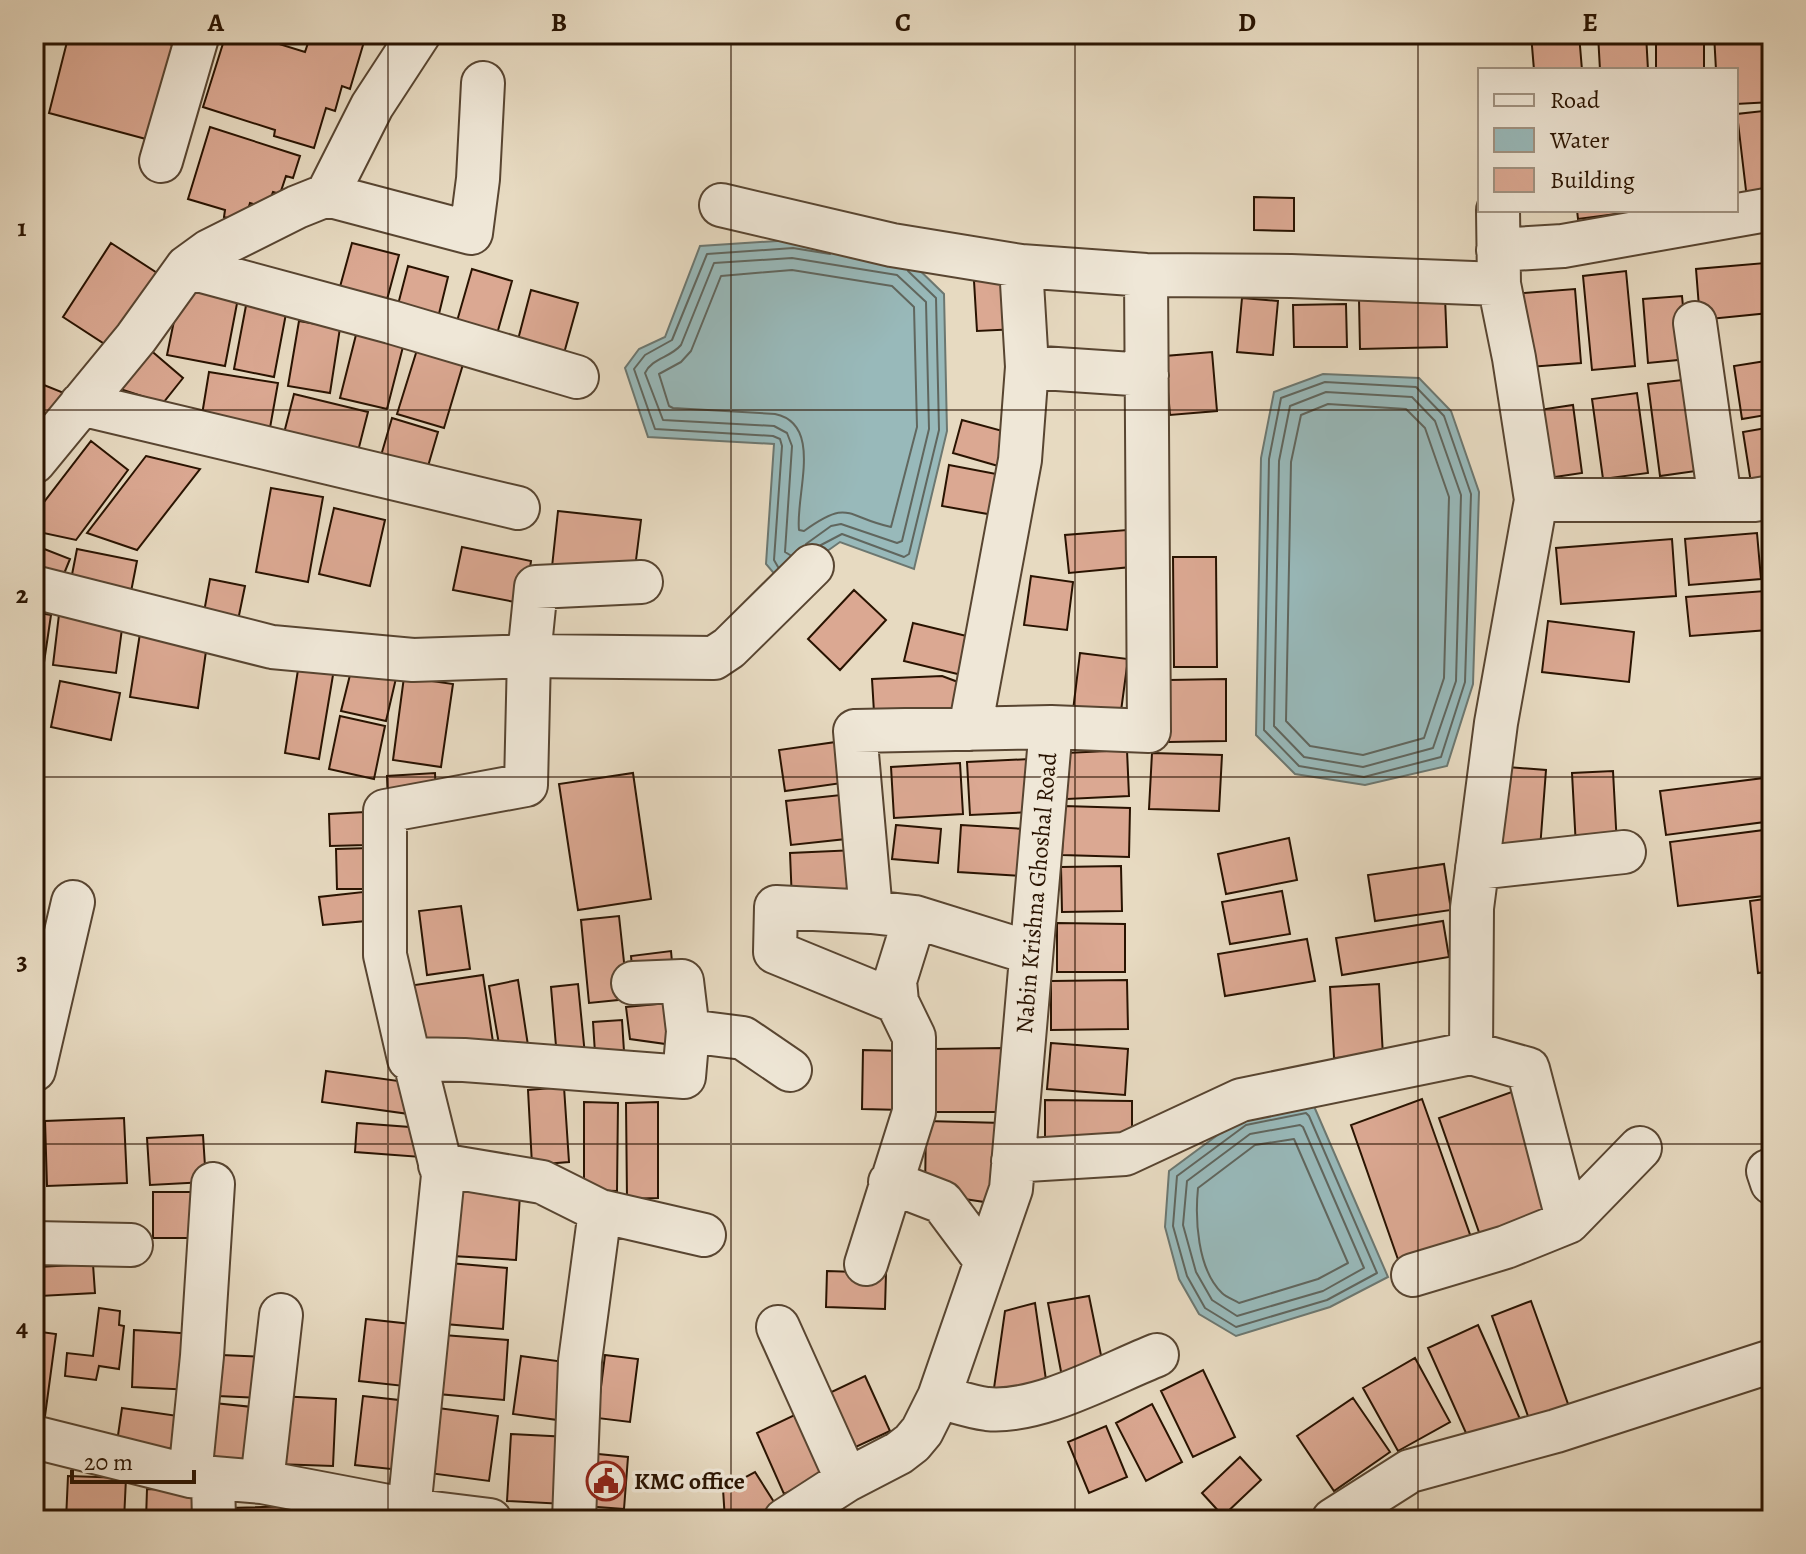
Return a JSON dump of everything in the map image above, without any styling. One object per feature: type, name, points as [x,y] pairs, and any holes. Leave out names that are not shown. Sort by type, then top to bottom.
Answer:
[{"type":"street","points":[[161,161],[198,34]]},
{"type":"street","points":[[327,195],[372,106],[419,34]]},
{"type":"street","points":[[34,462],[136,338],[187,267],[209,251],[327,195],[471,233],[478,179],[483,83]]},
{"type":"street","points":[[721,205],[892,245],[1021,266],[1146,275],[1291,276],[1499,248],[1563,246],[1772,209]]},
{"type":"street","points":[[1471,1053],[1472,908],[1496,723],[1536,500],[1499,248]]},
{"type":"street","points":[[970,729],[1020,460],[1027,367],[1021,266]]},
{"type":"street","points":[[187,267],[577,377]]},
{"type":"street","name":"Nabin Krishna Ghoshal Road","points":[[785,1520],[912,1443],[922,1431],[939,1397],[1011,1189],[1051,727],[1149,731],[1146,275]]},
{"type":"street","points":[[1695,323],[1720,500]]},
{"type":"street","points":[[1027,367],[1147,375]]},
{"type":"street","points":[[81,404],[518,508]]},
{"type":"street","points":[[1536,500],[1772,499]]},
{"type":"street","points":[[34,587],[272,647],[413,660],[529,656],[714,658],[729,648],[812,566]]},
{"type":"street","points":[[409,1059],[385,955],[385,811],[526,785],[529,656],[536,587],[641,582]]},
{"type":"street","points":[[871,912],[855,731],[1051,727]]},
{"type":"street","points":[[1477,868],[1624,852]]},
{"type":"street","points":[[34,1070],[73,902]]},
{"type":"street","points":[[897,1002],[775,952],[776,907],[915,917],[1031,953]]},
{"type":"street","points":[[866,1264],[914,1112],[914,1037],[897,1002],[895,981],[915,917]]},
{"type":"street","points":[[409,1059],[464,1060],[684,1077],[688,1031],[682,981],[633,983]]},
{"type":"street","points":[[688,1031],[743,1038],[790,1070]]},
{"type":"street","points":[[1013,1161],[1125,1154],[1241,1100],[1471,1053],[1528,1069],[1568,1222]]},
{"type":"street","points":[[409,1059],[415,1062],[443,1175],[411,1515]]},
{"type":"street","points":[[1413,1275],[1506,1247],[1568,1222],[1640,1148]]},
{"type":"street","points":[[440,1165],[542,1182],[600,1211],[704,1235]]},
{"type":"street","points":[[890,1182],[942,1202],[986,1261]]},
{"type":"street","points":[[206,1492],[202,1356],[213,1184]]},
{"type":"street","points":[[574,1520],[580,1361],[600,1211]]},
{"type":"street","points":[[34,1243],[131,1245]]},
{"type":"street","points":[[262,1482],[281,1315]]},
{"type":"street","points":[[778,1327],[847,1480]]},
{"type":"street","points":[[939,1397],[987,1409],[1033,1403],[1157,1355]]},
{"type":"street","points":[[1333,1520],[1410,1471],[1556,1431],[1772,1361]]},
{"type":"street","points":[[34,1437],[206,1492],[262,1482],[411,1515],[490,1520]]},
{"type":"water","points":[[793,240],[907,258],[944,294],[947,431],[914,569],[840,542],[782,583],[766,564],[774,444],[648,437],[625,368],[639,349],[665,337],[700,246]]},
{"type":"water","points":[[1323,374],[1419,378],[1451,411],[1479,492],[1473,684],[1447,766],[1365,785],[1295,774],[1256,735],[1261,458],[1274,392]]},
{"type":"water","points":[[1313,1104],[1388,1277],[1330,1307],[1236,1336],[1199,1314],[1179,1279],[1165,1227],[1169,1171],[1242,1117]]},
{"type":"building","points":[[69,34],[131,34],[181,47],[157,142],[49,113]]},
{"type":"building","points":[[226,34],[247,34],[305,52],[311,34],[366,35],[350,89],[342,86],[335,111],[326,108],[314,148],[274,136],[275,130],[203,107]]},
{"type":"building","points":[[1531,34],[1579,34],[1582,68],[1534,68]]},
{"type":"building","points":[[1598,34],[1646,34],[1648,68],[1600,68]]},
{"type":"building","points":[[1656,34],[1704,34],[1704,68],[1656,68]]},
{"type":"building","points":[[1714,34],[1770,34],[1772,102],[1738,104],[1738,68],[1716,68]]},
{"type":"building","points":[[1772,110],[1772,196],[1747,199],[1738,114]]},
{"type":"building","points":[[210,127],[300,156],[293,178],[286,176],[280,194],[273,192],[267,208],[250,203],[244,223],[224,217],[225,210],[188,199]]},
{"type":"building","points":[[1254,197],[1294,198],[1294,231],[1254,230]]},
{"type":"building","points":[[1577,212],[1624,212],[1624,213],[1578,219]]},
{"type":"building","points":[[111,243],[168,280],[120,354],[63,317]]},
{"type":"building","points":[[352,243],[399,255],[382,318],[335,305]]},
{"type":"building","points":[[1765,263],[1769,313],[1700,320],[1696,269]]},
{"type":"building","points":[[408,266],[448,277],[435,330],[394,320]]},
{"type":"building","points":[[472,269],[512,281],[493,348],[453,335]]},
{"type":"building","points":[[1626,271],[1635,366],[1592,370],[1583,276]]},
{"type":"building","points":[[1017,279],[1020,329],[977,331],[974,281]]},
{"type":"building","points":[[182,282],[239,293],[225,366],[167,355]]},
{"type":"building","points":[[1575,289],[1581,363],[1529,367],[1523,293]]},
{"type":"building","points":[[531,290],[578,303],[561,364],[515,351]]},
{"type":"building","points":[[248,295],[288,303],[274,377],[234,369]]},
{"type":"building","points":[[1682,296],[1688,359],[1648,363],[1643,299]]},
{"type":"building","points":[[1445,297],[1447,347],[1360,349],[1359,299]]},
{"type":"building","points":[[1242,298],[1278,301],[1273,355],[1237,352]]},
{"type":"building","points":[[1346,304],[1347,347],[1294,347],[1293,305]]},
{"type":"building","points":[[299,321],[340,328],[330,393],[288,386]]},
{"type":"building","points":[[359,323],[406,335],[387,409],[340,398]]},
{"type":"building","points":[[421,337],[467,351],[444,428],[397,414]]},
{"type":"building","points":[[148,348],[183,378],[163,403],[114,387]]},
{"type":"building","points":[[1212,352],[1217,411],[1170,415],[1165,356]]},
{"type":"building","points":[[1772,360],[1772,414],[1742,419],[1734,366]]},
{"type":"building","points":[[209,372],[278,383],[268,439],[200,427]]},
{"type":"building","points":[[1691,379],[1703,470],[1660,476],[1648,384]]},
{"type":"building","points":[[34,381],[64,393],[50,432],[34,426]]},
{"type":"building","points":[[1637,393],[1648,473],[1603,479],[1592,399]]},
{"type":"building","points":[[294,394],[368,412],[357,455],[283,437]]},
{"type":"building","points":[[1573,405],[1582,473],[1548,478],[1539,410]]},
{"type":"building","points":[[392,418],[438,432],[426,473],[380,459]]},
{"type":"building","points":[[962,420],[1021,436],[1012,470],[953,453]]},
{"type":"building","points":[[1772,427],[1772,479],[1751,483],[1743,432]]},
{"type":"building","points":[[91,441],[128,470],[76,540],[34,531],[34,515]]},
{"type":"building","points":[[146,456],[200,469],[137,550],[87,533]]},
{"type":"building","points":[[949,465],[1012,477],[1005,517],[942,506]]},
{"type":"building","points":[[271,488],[323,497],[308,582],[256,572]]},
{"type":"building","points":[[334,508],[385,520],[370,586],[319,574]]},
{"type":"building","points":[[558,511],[641,520],[634,576],[552,567]]},
{"type":"building","points":[[1127,530],[1131,567],[1069,573],[1065,535]]},
{"type":"building","points":[[1757,533],[1761,579],[1689,585],[1685,539]]},
{"type":"building","points":[[1672,539],[1676,596],[1561,604],[1556,548]]},
{"type":"building","points":[[34,545],[70,559],[57,591],[34,582]]},
{"type":"building","points":[[462,547],[531,561],[525,604],[453,590]]},
{"type":"building","points":[[77,549],[137,561],[129,602],[69,590]]},
{"type":"building","points":[[1173,557],[1216,557],[1217,667],[1174,667]]},
{"type":"building","points":[[1031,576],[1073,582],[1067,630],[1024,625]]},
{"type":"building","points":[[210,579],[245,586],[236,630],[202,623]]},
{"type":"building","points":[[854,590],[886,620],[840,670],[808,639]]},
{"type":"building","points":[[1765,591],[1768,630],[1690,636],[1686,597]]},
{"type":"building","points":[[60,606],[124,614],[116,673],[53,665]]},
{"type":"building","points":[[34,612],[51,615],[37,710],[34,709]]},
{"type":"building","points":[[1548,621],[1634,632],[1629,682],[1542,672]]},
{"type":"building","points":[[913,623],[983,640],[974,678],[904,661]]},
{"type":"building","points":[[141,627],[208,637],[198,708],[130,697]]},
{"type":"building","points":[[1080,653],[1128,659],[1119,726],[1072,719]]},
{"type":"building","points":[[300,657],[335,663],[319,759],[285,753]]},
{"type":"building","points":[[353,663],[397,674],[386,721],[341,711]]},
{"type":"building","points":[[942,676],[958,682],[953,725],[875,729],[872,679]]},
{"type":"building","points":[[404,677],[453,684],[441,767],[393,760]]},
{"type":"building","points":[[1226,679],[1226,741],[1169,742],[1169,680]]},
{"type":"building","points":[[60,681],[120,693],[111,740],[51,727]]},
{"type":"building","points":[[340,716],[385,726],[374,779],[329,769]]},
{"type":"building","points":[[843,741],[849,782],[785,791],[779,750]]},
{"type":"building","points":[[1127,750],[1129,796],[1067,799],[1066,753]]},
{"type":"building","points":[[1152,753],[1222,755],[1219,811],[1149,809]]},
{"type":"building","points":[[1030,759],[1033,812],[970,815],[967,762]]},
{"type":"building","points":[[960,763],[963,814],[894,818],[891,767]]},
{"type":"building","points":[[1495,766],[1546,770],[1540,849],[1489,845]]},
{"type":"building","points":[[1613,771],[1617,846],[1576,847],[1572,773]]},
{"type":"building","points":[[435,773],[436,798],[388,802],[387,776]]},
{"type":"building","points":[[633,773],[651,899],[578,910],[559,784]]},
{"type":"building","points":[[1772,777],[1772,821],[1666,835],[1660,791]]},
{"type":"building","points":[[850,794],[855,838],[791,845],[786,801]]},
{"type":"building","points":[[1064,806],[1130,808],[1129,857],[1062,855]]},
{"type":"building","points":[[365,812],[366,845],[330,846],[329,814]]},
{"type":"building","points":[[896,825],[941,829],[938,863],[892,859]]},
{"type":"building","points":[[961,825],[1026,829],[1023,876],[958,872]]},
{"type":"building","points":[[1772,829],[1772,895],[1678,906],[1670,842]]},
{"type":"building","points":[[1289,838],[1297,880],[1226,894],[1218,854]]},
{"type":"building","points":[[370,848],[371,889],[337,889],[336,849]]},
{"type":"building","points":[[856,850],[858,900],[792,902],[790,853]]},
{"type":"building","points":[[1444,864],[1451,910],[1375,921],[1368,875]]},
{"type":"building","points":[[1121,866],[1122,911],[1062,912],[1061,867]]},
{"type":"building","points":[[1282,891],[1290,934],[1230,944],[1222,902]]},
{"type":"building","points":[[363,892],[366,921],[323,925],[319,897]]},
{"type":"building","points":[[1772,898],[1772,971],[1758,973],[1750,901]]},
{"type":"building","points":[[461,906],[470,969],[427,975],[419,911]]},
{"type":"building","points":[[619,916],[628,999],[589,1003],[581,920]]},
{"type":"building","points":[[1443,921],[1449,957],[1342,975],[1336,938]]},
{"type":"building","points":[[1057,923],[1125,924],[1125,972],[1057,972]]},
{"type":"building","points":[[1307,939],[1315,981],[1225,996],[1218,954]]},
{"type":"building","points":[[671,951],[673,973],[633,977],[631,956]]},
{"type":"building","points":[[483,975],[493,1042],[418,1054],[408,986]]},
{"type":"building","points":[[518,980],[529,1052],[501,1056],[489,986]]},
{"type":"building","points":[[1127,980],[1128,1029],[1051,1030],[1051,981]]},
{"type":"building","points":[[578,984],[585,1055],[557,1058],[551,987]]},
{"type":"building","points":[[1379,984],[1383,1056],[1334,1058],[1330,987]]},
{"type":"building","points":[[678,1002],[680,1046],[630,1039],[626,1007]]},
{"type":"building","points":[[622,1020],[625,1067],[596,1069],[593,1022]]},
{"type":"building","points":[[1051,1043],[1128,1049],[1125,1095],[1047,1089]]},
{"type":"building","points":[[1003,1048],[1004,1112],[934,1112],[933,1049]]},
{"type":"building","points":[[863,1050],[904,1051],[903,1110],[862,1109]]},
{"type":"building","points":[[326,1071],[413,1083],[409,1114],[322,1102]]},
{"type":"building","points":[[564,1087],[569,1162],[532,1165],[528,1090]]},
{"type":"building","points":[[1520,1089],[1562,1210],[1481,1238],[1439,1118]]},
{"type":"building","points":[[1422,1099],[1473,1243],[1401,1268],[1351,1125]]},
{"type":"building","points":[[1045,1100],[1132,1101],[1132,1134],[1045,1147]]},
{"type":"building","points":[[584,1102],[618,1103],[617,1191],[584,1190]]},
{"type":"building","points":[[658,1102],[658,1198],[627,1199],[626,1103]]},
{"type":"building","points":[[124,1118],[127,1183],[47,1186],[45,1121]]},
{"type":"building","points":[[926,1121],[1003,1123],[991,1203],[925,1193]]},
{"type":"building","points":[[357,1123],[423,1128],[421,1157],[355,1152]]},
{"type":"building","points":[[203,1135],[206,1182],[150,1185],[147,1138]]},
{"type":"building","points":[[457,1191],[520,1194],[516,1260],[453,1256]]},
{"type":"building","points":[[153,1192],[210,1192],[210,1238],[153,1238]]},
{"type":"building","points":[[449,1263],[507,1268],[503,1329],[445,1324]]},
{"type":"building","points":[[93,1264],[95,1293],[40,1296],[38,1267]]},
{"type":"building","points":[[827,1271],[886,1273],[885,1309],[826,1307]]},
{"type":"building","points":[[1089,1296],[1105,1375],[1063,1382],[1048,1303]]},
{"type":"building","points":[[1531,1301],[1572,1415],[1533,1430],[1492,1316]]},
{"type":"building","points":[[1035,1303],[1047,1387],[993,1395],[1005,1311]]},
{"type":"building","points":[[99,1308],[120,1311],[119,1325],[124,1326],[119,1369],[99,1366],[96,1380],[65,1376],[67,1353],[93,1356]]},
{"type":"building","points":[[366,1319],[411,1324],[404,1386],[359,1381]]},
{"type":"building","points":[[1478,1325],[1524,1428],[1474,1451],[1428,1348]]},
{"type":"building","points":[[134,1330],[195,1334],[193,1390],[132,1387]]},
{"type":"building","points":[[34,1331],[56,1334],[45,1416],[34,1414]]},
{"type":"building","points":[[443,1335],[508,1340],[504,1400],[438,1394]]},
{"type":"building","points":[[221,1355],[267,1357],[264,1398],[218,1396]]},
{"type":"building","points":[[605,1355],[638,1359],[630,1422],[597,1418]]},
{"type":"building","points":[[521,1356],[572,1363],[565,1421],[513,1414]]},
{"type":"building","points":[[1415,1358],[1450,1422],[1398,1451],[1363,1388]]},
{"type":"building","points":[[1203,1370],[1235,1437],[1193,1457],[1161,1391]]},
{"type":"building","points":[[865,1376],[890,1431],[845,1452],[821,1397]]},
{"type":"building","points":[[278,1396],[336,1399],[333,1466],[275,1464]]},
{"type":"building","points":[[363,1396],[408,1401],[400,1470],[355,1465]]},
{"type":"building","points":[[1353,1398],[1390,1452],[1334,1491],[1297,1436]]},
{"type":"building","points":[[214,1403],[262,1408],[257,1462],[210,1457]]},
{"type":"building","points":[[1152,1404],[1182,1462],[1146,1481],[1116,1423]]},
{"type":"building","points":[[122,1408],[192,1418],[187,1458],[116,1449]]},
{"type":"building","points":[[438,1408],[498,1416],[489,1481],[429,1473]]},
{"type":"building","points":[[805,1410],[833,1472],[784,1494],[757,1433]]},
{"type":"building","points":[[1106,1426],[1127,1477],[1089,1493],[1068,1442]]},
{"type":"building","points":[[511,1434],[569,1437],[565,1504],[507,1501]]},
{"type":"building","name":"KMC office","points":[[588,1453],[628,1457],[624,1509],[584,1506]]},
{"type":"building","points":[[1240,1457],[1261,1480],[1223,1516],[1202,1493]]},
{"type":"building","points":[[755,1472],[781,1513],[771,1520],[725,1520],[723,1489]]},
{"type":"building","points":[[68,1476],[126,1478],[124,1520],[66,1520]]},
{"type":"building","points":[[147,1489],[205,1490],[205,1520],[146,1520]]},
{"type":"building","points":[[332,1505],[332,1520],[231,1520],[230,1508]]},
{"type":"place","name":"KMC office","points":[[606,1481]]}]
